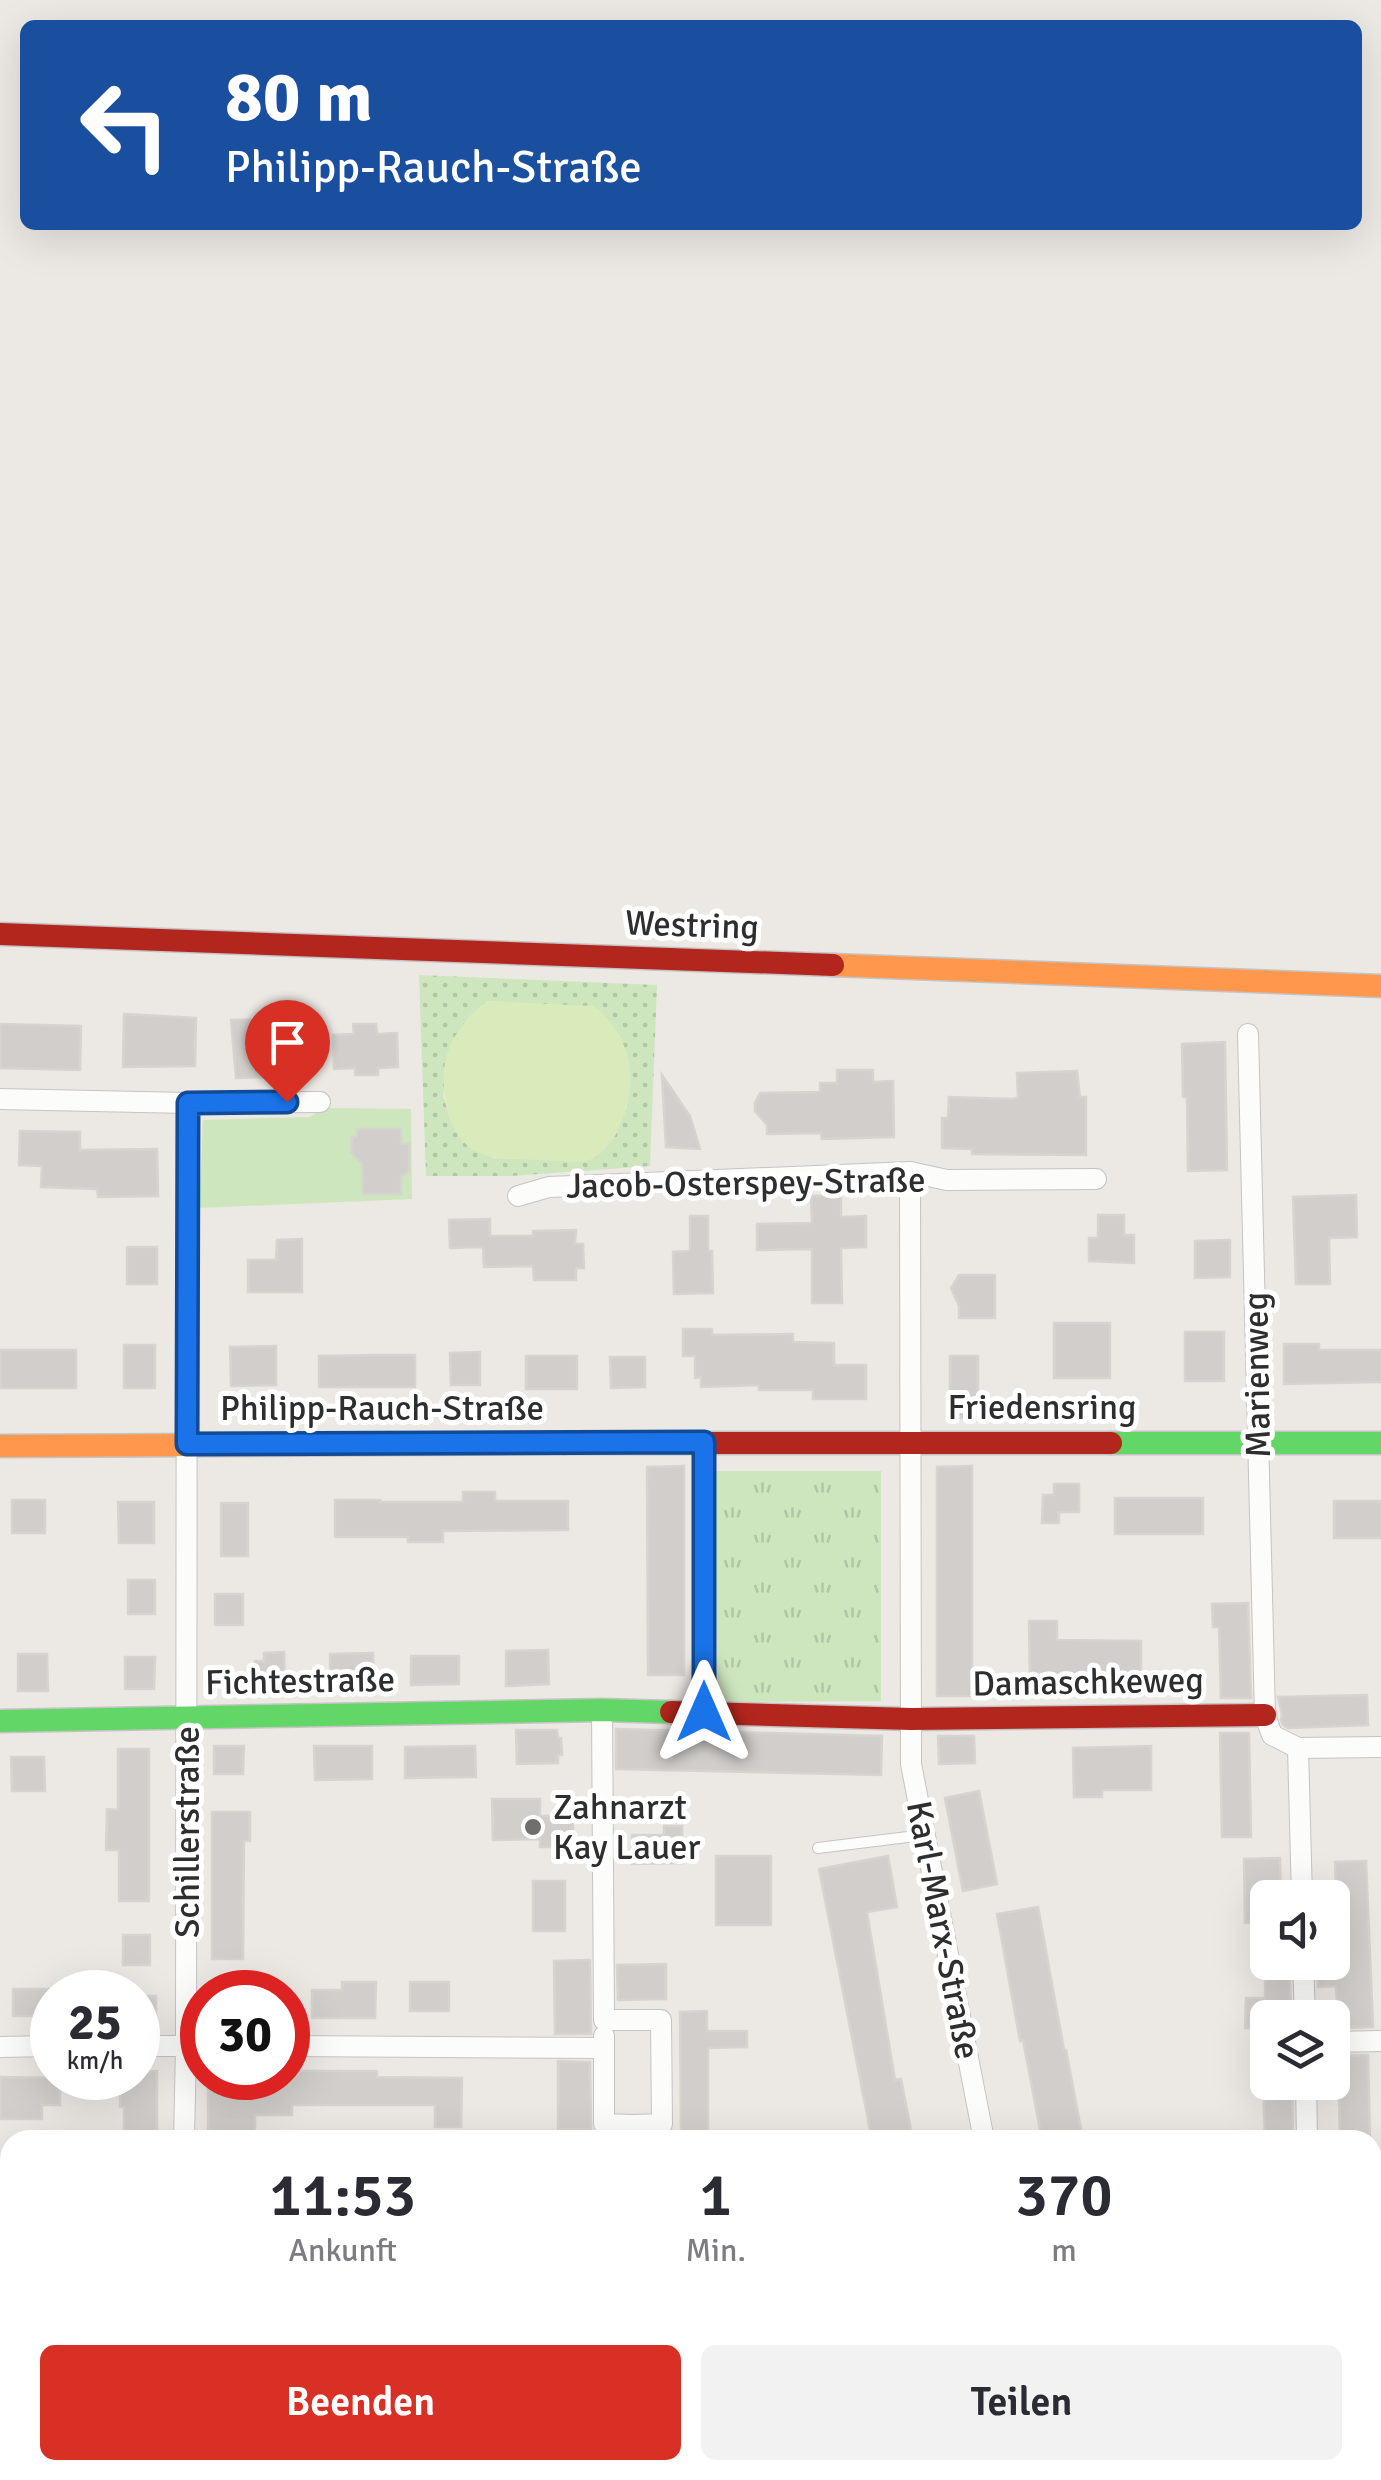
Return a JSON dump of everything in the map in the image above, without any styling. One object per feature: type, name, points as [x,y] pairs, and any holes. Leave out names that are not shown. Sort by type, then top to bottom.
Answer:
[{"type":"street","name":"Westring","points":[[0,934],[1381,986]]},
{"type":"street","name":"Marienweg","points":[[1248,1034],[1265,1715]]},
{"type":"street","points":[[0,1099],[320,1102]]},
{"type":"street","name":"Schillerstraße","points":[[188,1103],[187,1718],[192,1970]]},
{"type":"street","name":"Jacob-Osterspey-Straße","points":[[518,1196],[549,1186],[910,1172],[947,1180],[1096,1179]]},
{"type":"street","name":"Karl-Marx-Straße","points":[[910,1172],[912,1764],[982,2130]]},
{"type":"street","name":"Friedensring","points":[[704,1442],[1381,1443]]},
{"type":"street","points":[[704,1442],[704,1712]]},
{"type":"street","name":"Philipp-Rauch-Straße","points":[[0,1446],[704,1442]]},
{"type":"street","points":[[602,1710],[604,2124],[626,2130]]},
{"type":"street","name":"Fichtestraße","points":[[0,1722],[602,1710],[704,1712]]},
{"type":"street","name":"Damaschkeweg","points":[[704,1712],[912,1719],[1265,1715]]},
{"type":"street","points":[[1265,1715],[1272,1735],[1298,1748],[1372,1747]]},
{"type":"street","points":[[1298,1748],[1302,1880]]},
{"type":"street","points":[[604,2020],[661,2020],[662,2124],[641,2130]]},
{"type":"street","points":[[1350,2042],[1381,2041]]},
{"type":"street","points":[[0,2046],[30,2046]]},
{"type":"street","points":[[310,2046],[604,2048]]},
{"type":"street","name":"Schillerstraße","points":[[185,2130],[188,2100]]},
{"type":"street","points":[[1306,2100],[1307,2130]]},
{"type":"lane","points":[[818,1848],[925,1835]]},
{"type":"green space","points":[[419,975],[657,985],[650,1166],[511,1176],[426,1176]],"holes":[[[487,1001],[598,1009],[620,1036],[630,1082],[627,1107],[615,1136],[600,1152],[586,1161],[493,1158],[451,1122],[443,1095],[468,1018]]]},
{"type":"green space","points":[[487,1001],[593,1006],[610,1021],[629,1062],[629,1095],[618,1129],[597,1156],[574,1162],[496,1157],[475,1151],[458,1136],[445,1097],[448,1051],[463,1025]]},
{"type":"green space","points":[[322,1108],[411,1109],[412,1199],[199,1208],[203,1120],[310,1117]]},
{"type":"green space","points":[[715,1471],[881,1471],[881,1701],[717,1702]]},
{"type":"building","points":[[124,1014],[196,1018],[195,1066],[123,1067]]},
{"type":"building","points":[[273,1019],[277,1077],[236,1078],[231,1020]]},
{"type":"building","points":[[0,1024],[81,1026],[80,1070],[0,1068]]},
{"type":"building","points":[[353,1024],[376,1024],[377,1034],[397,1033],[398,1067],[378,1068],[378,1075],[355,1075],[355,1068],[334,1069],[333,1035],[354,1034]]},
{"type":"building","points":[[1225,1042],[1227,1170],[1188,1171],[1182,1044]]},
{"type":"building","points":[[837,1070],[873,1070],[873,1082],[893,1081],[894,1137],[822,1139],[821,1133],[767,1134],[767,1125],[755,1111],[760,1093],[820,1092],[820,1083],[837,1083]]},
{"type":"building","points":[[1077,1071],[1080,1097],[1086,1097],[1086,1155],[972,1154],[972,1149],[942,1148],[942,1118],[948,1118],[949,1097],[1018,1098],[1017,1073]]},
{"type":"building","points":[[662,1075],[690,1116],[700,1149],[666,1147]]},
{"type":"building","points":[[357,1129],[401,1129],[401,1144],[409,1144],[409,1171],[401,1177],[401,1194],[363,1194],[362,1164],[351,1152]]},
{"type":"building","points":[[20,1131],[80,1132],[80,1150],[157,1149],[158,1196],[98,1197],[97,1189],[41,1187],[42,1166],[19,1165]]},
{"type":"building","points":[[841,1195],[841,1217],[866,1216],[866,1247],[841,1248],[842,1303],[812,1303],[812,1249],[757,1250],[757,1224],[812,1223],[811,1196]]},
{"type":"building","points":[[1356,1195],[1357,1237],[1329,1238],[1330,1284],[1296,1284],[1293,1197]]},
{"type":"building","points":[[1098,1215],[1124,1215],[1124,1235],[1134,1235],[1134,1263],[1089,1261],[1089,1238],[1098,1238]]},
{"type":"building","points":[[690,1216],[708,1216],[713,1293],[674,1294],[673,1252],[690,1251]]},
{"type":"building","points":[[490,1219],[490,1236],[576,1230],[575,1244],[583,1244],[584,1268],[576,1268],[576,1280],[534,1280],[533,1266],[484,1267],[483,1247],[450,1248],[449,1220]]},
{"type":"building","points":[[302,1239],[302,1292],[248,1292],[248,1260],[276,1260],[277,1240]]},
{"type":"building","points":[[1230,1240],[1230,1277],[1195,1278],[1195,1241]]},
{"type":"building","points":[[127,1247],[157,1247],[157,1284],[127,1284]]},
{"type":"building","points":[[959,1275],[995,1275],[995,1318],[959,1318],[959,1306],[951,1288]]},
{"type":"building","points":[[1054,1323],[1110,1323],[1110,1378],[1054,1378]]},
{"type":"building","points":[[683,1329],[712,1329],[712,1335],[793,1334],[793,1342],[834,1343],[834,1365],[866,1365],[866,1399],[813,1399],[813,1390],[759,1390],[759,1385],[701,1387],[701,1377],[695,1378],[695,1356],[683,1356]]},
{"type":"building","points":[[1185,1332],[1224,1332],[1224,1381],[1185,1381]]},
{"type":"building","points":[[1284,1344],[1319,1344],[1319,1350],[1381,1350],[1381,1382],[1284,1384]]},
{"type":"building","points":[[124,1345],[155,1345],[155,1388],[124,1388]]},
{"type":"building","points":[[276,1346],[276,1385],[231,1386],[230,1347]]},
{"type":"building","points":[[0,1350],[76,1350],[76,1388],[0,1388]]},
{"type":"building","points":[[480,1352],[480,1385],[451,1385],[450,1353]]},
{"type":"building","points":[[415,1355],[415,1387],[319,1387],[319,1356]]},
{"type":"building","points":[[526,1356],[577,1356],[577,1389],[526,1389]]},
{"type":"building","points":[[950,1356],[978,1356],[978,1418],[950,1418]]},
{"type":"building","points":[[610,1357],[645,1357],[645,1387],[611,1388]]},
{"type":"building","points":[[684,1466],[684,1675],[648,1675],[647,1467]]},
{"type":"building","points":[[972,1466],[972,1696],[937,1696],[937,1467]]},
{"type":"building","points":[[1054,1484],[1079,1484],[1079,1512],[1059,1512],[1059,1523],[1042,1523],[1043,1495],[1054,1495]]},
{"type":"building","points":[[463,1492],[495,1492],[495,1501],[568,1501],[568,1530],[443,1531],[443,1542],[408,1542],[408,1537],[335,1537],[335,1500],[463,1502]]},
{"type":"building","points":[[1115,1498],[1203,1498],[1203,1534],[1115,1534]]},
{"type":"building","points":[[12,1500],[45,1500],[45,1533],[12,1533]]},
{"type":"building","points":[[1334,1501],[1381,1501],[1381,1538],[1334,1538]]},
{"type":"building","points":[[118,1502],[154,1502],[154,1543],[119,1543]]},
{"type":"building","points":[[221,1503],[248,1503],[248,1556],[221,1556]]},
{"type":"building","points":[[128,1580],[155,1580],[155,1614],[128,1614]]},
{"type":"building","points":[[215,1594],[243,1594],[243,1625],[215,1625]]},
{"type":"building","points":[[1248,1603],[1251,1698],[1221,1698],[1219,1627],[1213,1627],[1212,1604]]},
{"type":"building","points":[[1029,1621],[1057,1621],[1057,1640],[1141,1641],[1141,1680],[1030,1681]]},
{"type":"building","points":[[548,1650],[549,1684],[506,1686],[506,1651]]},
{"type":"building","points":[[284,1652],[285,1688],[255,1688],[255,1661],[264,1661],[264,1653]]},
{"type":"building","points":[[373,1653],[374,1685],[330,1685],[330,1654]]},
{"type":"building","points":[[18,1654],[47,1654],[48,1691],[18,1691]]},
{"type":"building","points":[[411,1656],[459,1656],[459,1684],[411,1685]]},
{"type":"building","points":[[125,1657],[155,1657],[154,1689],[125,1689]]},
{"type":"building","points":[[1367,1695],[1368,1725],[1288,1728],[1281,1720],[1278,1697]]},
{"type":"building","points":[[616,1729],[882,1736],[881,1775],[616,1769]]},
{"type":"building","points":[[516,1730],[557,1730],[562,1755],[558,1755],[558,1763],[517,1764]]},
{"type":"building","points":[[1220,1733],[1249,1733],[1251,1837],[1222,1837]]},
{"type":"building","points":[[938,1736],[974,1736],[975,1763],[939,1764]]},
{"type":"building","points":[[214,1746],[244,1746],[243,1774],[214,1774]]},
{"type":"building","points":[[314,1746],[372,1746],[372,1779],[315,1780]]},
{"type":"building","points":[[475,1746],[476,1777],[405,1778],[405,1747]]},
{"type":"building","points":[[1151,1746],[1151,1790],[1102,1790],[1102,1797],[1074,1797],[1073,1748]]},
{"type":"building","points":[[118,1749],[149,1749],[149,1901],[119,1901],[119,1850],[106,1850],[107,1809],[118,1810]]},
{"type":"building","points":[[11,1757],[44,1757],[45,1791],[12,1791]]},
{"type":"building","points":[[979,1791],[997,1884],[963,1891],[945,1798]]},
{"type":"building","name":"Zahnarzt Kay Lauer","points":[[492,1799],[540,1799],[540,1816],[573,1815],[573,1847],[540,1847],[540,1839],[493,1840]]},
{"type":"building","points":[[212,1812],[250,1812],[250,1841],[244,1841],[243,1959],[212,1959]]},
{"type":"building","points":[[664,1826],[682,1826],[683,1863],[632,1864],[632,1835],[664,1835]]},
{"type":"building","points":[[716,1856],[771,1856],[771,1925],[716,1925]]},
{"type":"building","points":[[888,1856],[897,1907],[867,1912],[895,2080],[901,2079],[911,2130],[870,2130],[819,1869]]},
{"type":"building","points":[[1280,1858],[1281,1880],[1250,1880],[1250,1923],[1245,1923],[1244,1859]]},
{"type":"building","points":[[1366,1861],[1373,2027],[1350,2028],[1350,2000],[1337,2000],[1336,1986],[1318,1987],[1318,1980],[1350,1980],[1350,1880],[1336,1880],[1335,1862]]},
{"type":"building","points":[[533,1881],[565,1881],[565,1931],[533,1931]]},
{"type":"building","points":[[1038,1907],[1081,2130],[1040,2130],[997,1914]]},
{"type":"building","points":[[123,1935],[150,1935],[150,1965],[123,1965]]},
{"type":"building","points":[[590,1960],[591,2034],[555,2034],[554,1961]]},
{"type":"building","points":[[666,1964],[666,1999],[618,2000],[617,1965]]},
{"type":"building","points":[[1265,1980],[1290,1980],[1291,2000],[1250,2000],[1250,2028],[1245,2028],[1246,1998],[1265,1998]]},
{"type":"building","points":[[342,1982],[376,1982],[375,2018],[312,2018],[312,1990],[342,1990]]},
{"type":"building","points":[[410,1982],[449,1982],[449,2011],[410,2011]]},
{"type":"building","points":[[13,1989],[30,1989],[30,2016],[13,2016]]},
{"type":"building","points":[[707,2011],[707,2031],[747,2031],[747,2047],[708,2048],[708,2130],[681,2130],[680,2012]]},
{"type":"building","points":[[1368,2055],[1370,2130],[1340,2130],[1339,2100],[1350,2100],[1350,2056]]},
{"type":"building","points":[[558,2061],[590,2062],[591,2129],[558,2129]]},
{"type":"building","points":[[310,2071],[377,2071],[377,2077],[462,2078],[461,2127],[435,2127],[435,2105],[292,2105],[292,2115],[255,2115],[255,2130],[208,2130],[208,2100],[310,2100]]},
{"type":"building","points":[[0,2077],[30,2078],[30,2100],[60,2100],[60,2105],[42,2105],[42,2119],[0,2119]]},
{"type":"building","points":[[120,2100],[157,2100],[157,2130],[124,2130],[124,2107],[120,2107]]},
{"type":"building","points":[[1264,2100],[1292,2100],[1293,2130],[1265,2130]]},
{"type":"traffic: fast","points":[[1111,1443],[1381,1443]]},
{"type":"traffic: fast","points":[[0,1721],[671,1712]]},
{"type":"traffic: slow","points":[[833,965],[1381,986]]},
{"type":"traffic: slow","points":[[0,1446],[565,1443]]},
{"type":"traffic: jam","points":[[0,934],[833,965]]},
{"type":"traffic: jam","points":[[565,1443],[1111,1443]]},
{"type":"traffic: jam","points":[[671,1712],[911,1719],[1265,1715]]},
{"type":"place","name":"Zahnarzt Kay Lauer","points":[[533,1827]]},
{"type":"route","points":[[287,1102],[188,1103],[187,1444],[704,1442],[704,1712]]}]
